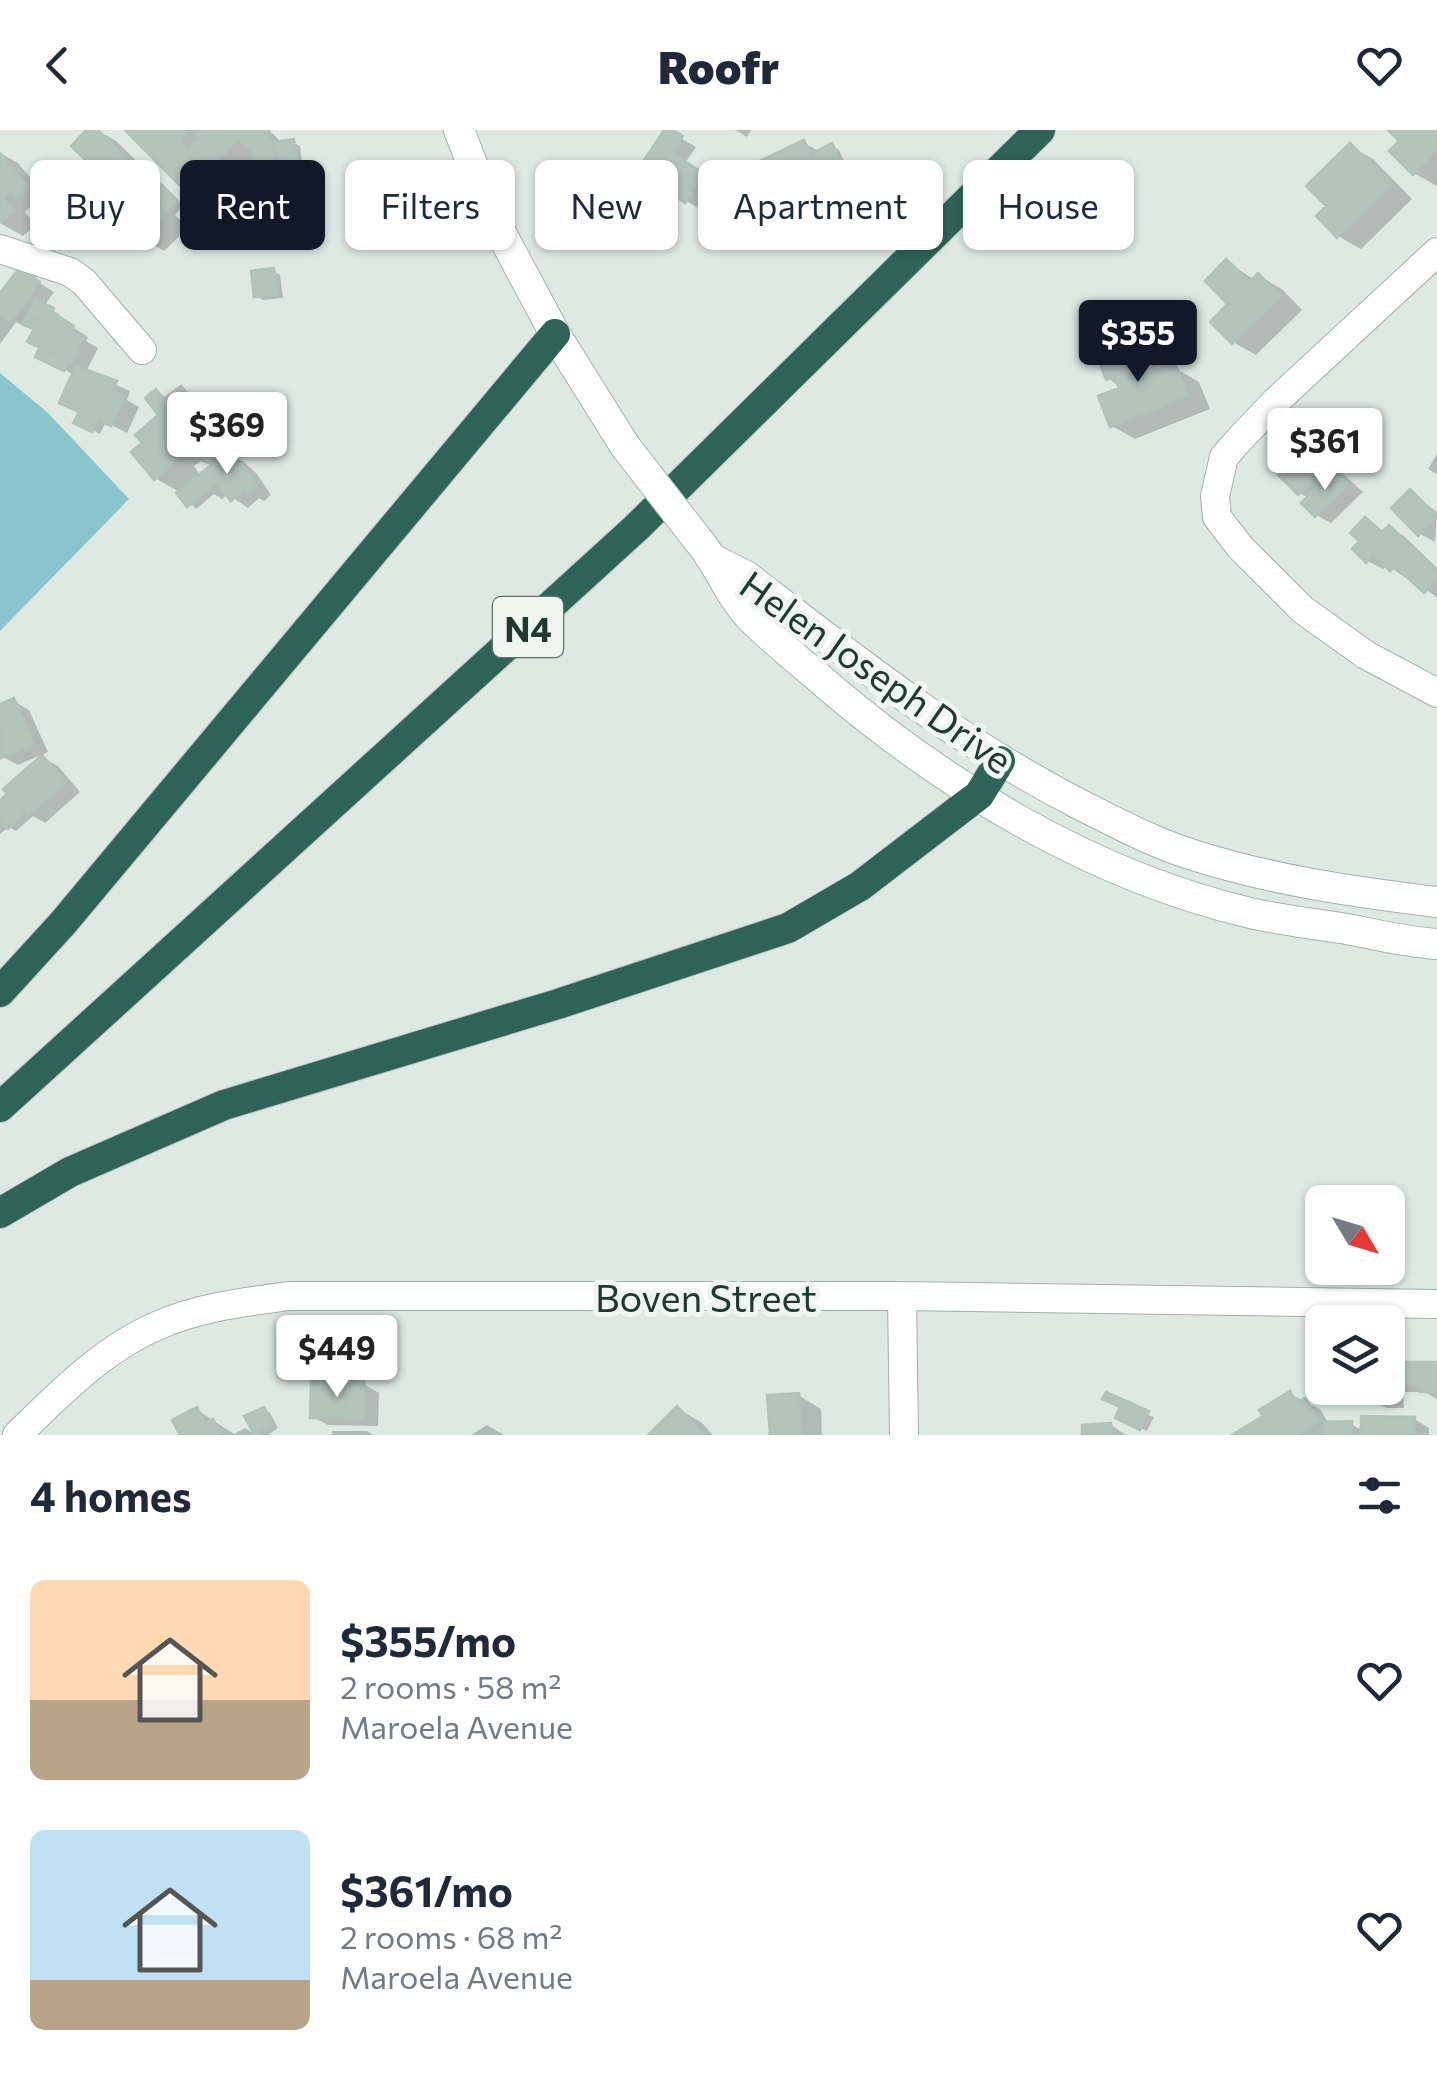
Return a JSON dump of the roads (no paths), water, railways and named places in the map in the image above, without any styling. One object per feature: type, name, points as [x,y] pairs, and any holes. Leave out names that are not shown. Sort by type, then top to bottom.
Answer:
[{"type":"highway","name":"N4","points":[[0,1107],[636,528],[1040,130]]},
{"type":"highway","points":[[0,992],[76,908],[556,334]]},
{"type":"highway","points":[[0,1212],[70,1172],[224,1105],[558,1004],[788,928],[860,886],[978,794],[1000,761]]},
{"type":"street","name":"Helen Joseph Drive","points":[[459,130],[493,218],[556,334],[625,446],[707,550],[730,592],[800,662],[891,736],[1012,817],[1096,860],[1174,891],[1251,913],[1437,944]]},
{"type":"street","points":[[0,249],[70,272],[84,282],[142,350]]},
{"type":"street","points":[[1437,252],[1275,402],[1224,457],[1216,480],[1217,518],[1264,574],[1304,610],[1366,655],[1437,693]]},
{"type":"street","name":"Helen Joseph Drive","points":[[707,550],[904,698],[1000,761],[1112,821],[1186,853],[1252,872],[1364,894],[1437,902]]},
{"type":"street","name":"Boven Street","points":[[17,1435],[96,1363],[158,1325],[221,1305],[288,1296],[902,1296],[1437,1304]]},
{"type":"street","points":[[902,1296],[904,1435]]},
{"type":"water","points":[[0,373],[48,413],[129,499],[0,631]]}]
